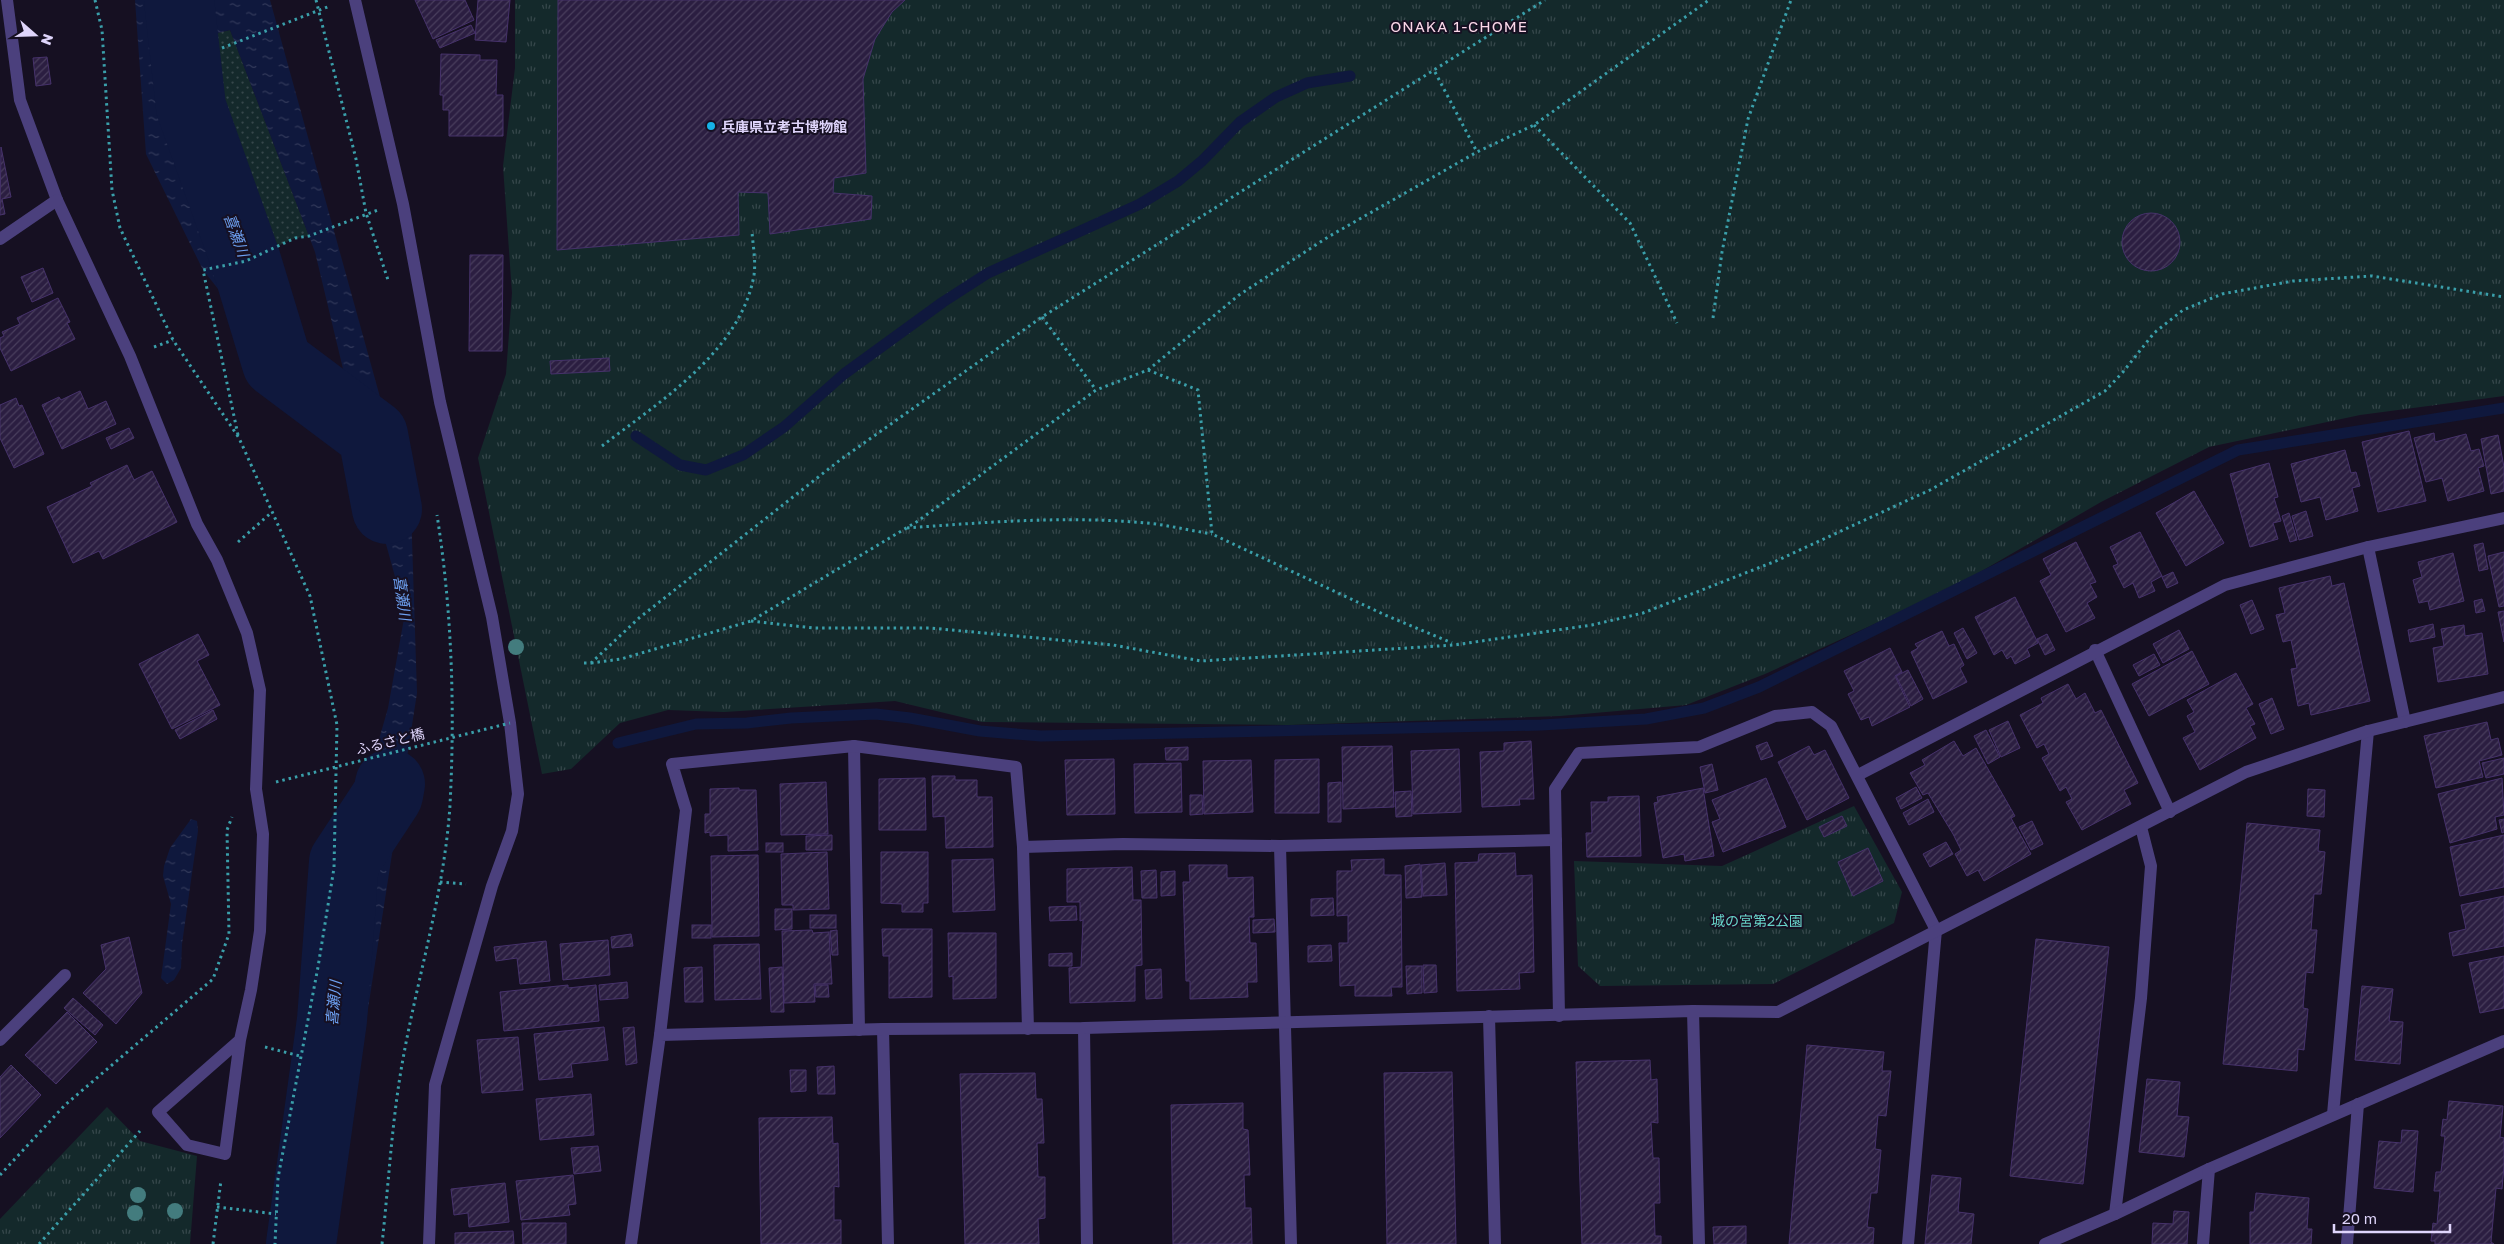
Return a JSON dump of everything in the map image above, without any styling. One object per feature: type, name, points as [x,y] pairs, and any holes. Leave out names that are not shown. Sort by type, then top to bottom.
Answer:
[{"type":"street","points":[[7,0],[20,100],[57,200],[130,356],[197,524],[217,560],[247,633],[260,690],[256,789],[263,834],[260,922],[251,990],[240,1040],[225,1154],[187,1145],[158,1112],[240,1040]]},
{"type":"street","points":[[355,0],[403,204],[440,402],[492,617],[510,723],[518,794],[512,831],[492,886],[435,1085],[429,1244]]},
{"type":"street","points":[[0,238],[57,200]]},
{"type":"street","points":[[1858,776],[2095,650],[2225,585],[2368,547],[2504,518]]},
{"type":"street","points":[[2368,547],[2405,722]]},
{"type":"street","points":[[2095,650],[2170,812]]},
{"type":"street","points":[[660,1035],[883,1029],[1084,1028],[1694,1011],[1778,1012],[2246,772],[2368,731],[2504,696]]},
{"type":"street","points":[[1559,1016],[1555,789],[1579,753],[1699,747],[1775,716],[1812,712],[1831,726],[1936,930],[1908,1244]]},
{"type":"street","points":[[2334,1114],[2368,731]]},
{"type":"street","points":[[854,746],[859,1030]]},
{"type":"street","points":[[631,1244],[660,1035],[686,810],[672,764],[854,746],[1016,767],[1023,847],[1028,1029]]},
{"type":"street","points":[[2116,1214],[2141,998],[2151,866],[2141,827]]},
{"type":"street","points":[[1023,847],[1123,844],[1280,846],[1556,840]]},
{"type":"street","points":[[1280,846],[1291,1244]]},
{"type":"street","points":[[0,1040],[65,975]]},
{"type":"street","points":[[1694,1011],[1699,1244]]},
{"type":"street","points":[[1489,1016],[1495,1244]]},
{"type":"street","points":[[1084,1028],[1087,1244]]},
{"type":"street","points":[[883,1029],[888,1244]]},
{"type":"street","points":[[2045,1244],[2116,1214],[2209,1169],[2504,1041]]},
{"type":"street","points":[[2347,1244],[2358,1104]]},
{"type":"street","points":[[2203,1244],[2209,1169]]},
{"type":"path","points":[[316,0],[356,159],[366,213],[389,286]]},
{"type":"path","points":[[591,662],[639,618],[840,460],[1042,317],[1435,72],[1545,0]]},
{"type":"path","points":[[584,663],[621,659],[751,621],[906,528],[1096,390],[1148,370],[1247,290],[1328,237],[1477,152],[1534,124],[1709,0]]},
{"type":"path","points":[[1713,318],[1722,252],[1748,119],[1791,0]]},
{"type":"path","points":[[222,48],[320,12],[334,4]]},
{"type":"path","points":[[1435,72],[1477,152]]},
{"type":"path","points":[[1534,124],[1630,223],[1677,323]]},
{"type":"path","points":[[239,438],[203,270],[246,261],[295,238],[309,236],[366,213],[403,204]]},
{"type":"path","points":[[602,446],[669,395],[723,343],[743,310],[754,274],[752,232]]},
{"type":"path","points":[[751,621],[813,628],[930,628],[1113,645],[1201,661],[1454,644],[1592,625],[1643,613],[1776,561],[1930,490],[2105,391],[2154,333],[2183,310],[2222,294],[2293,281],[2372,276],[2504,297]]},
{"type":"path","points":[[1042,317],[1096,390]]},
{"type":"path","points":[[1148,370],[1198,390],[1212,534]]},
{"type":"path","points":[[217,560],[272,512]]},
{"type":"path","points":[[906,528],[990,522],[1073,520],[1155,524],[1212,534],[1385,615],[1454,644]]},
{"type":"path","points":[[382,1244],[399,1082],[440,882],[450,806],[453,667],[445,566]]},
{"type":"path","name":"ふるさと橋","points":[[276,782],[510,723]]},
{"type":"path","points":[[0,1175],[65,1105],[214,979],[229,934],[227,830],[233,814],[256,789]]},
{"type":"path","points":[[240,1040],[300,1056]]},
{"type":"path","points":[[39,1244],[158,1112]]},
{"type":"path","points":[[213,1244],[225,1154]]},
{"type":"path","points":[[217,1207],[276,1214]]},
{"type":"green space","points":[[515,0],[2504,0],[2504,396],[2360,415],[2209,447],[2101,502],[1949,590],[1765,674],[1686,705],[1560,716],[1288,725],[982,722],[895,701],[724,712],[668,710],[620,723],[571,769],[542,774],[478,458],[506,374],[512,293],[503,166],[515,68]]},
{"type":"green space","points":[[230,30],[309,236],[295,238],[246,261],[187,161],[182,42]]},
{"type":"green space","name":"城の宮第2公園","points":[[1854,806],[1902,892],[1894,923],[1773,984],[1600,986],[1578,966],[1574,861],[1722,866]]},
{"type":"green space","points":[[107,1107],[140,1141],[197,1156],[190,1244],[0,1244],[0,1219]]},
{"type":"water","points":[[135,0],[270,0],[411,509],[417,693],[338,1202],[323,1244],[301,1244],[332,1020],[344,862],[388,708],[405,613],[378,515],[315,252],[230,30],[182,42],[187,161],[246,261],[277,363],[203,270],[146,154]]},
{"type":"water","points":[[191,819],[197,821],[198,831],[182,944],[181,968],[174,980],[167,984],[161,978],[171,904],[163,876],[164,866],[170,848]]},
{"type":"building","points":[[415,0],[465,0],[474,20],[433,39]]},
{"type":"building","points":[[478,0],[510,0],[506,42],[475,40]]},
{"type":"building","name":"兵庫県立考古博物館","points":[[558,0],[905,0],[892,12],[875,39],[863,79],[866,173],[834,178],[833,193],[872,196],[871,219],[770,234],[768,193],[738,192],[739,235],[557,250]]},
{"type":"building","points":[[471,25],[475,33],[440,48],[436,40]]},
{"type":"building","points":[[441,54],[480,55],[480,60],[497,60],[496,95],[503,95],[503,136],[449,136],[449,110],[443,110],[443,95],[440,95]]},
{"type":"building","points":[[47,57],[51,84],[36,86],[33,58]]},
{"type":"building","points":[[1,147],[11,197],[2,199],[5,214],[0,215]]},
{"type":"building","points":[[2151,213],[2162,215],[2175,226],[2180,242],[2178,253],[2167,266],[2151,271],[2140,269],[2127,258],[2122,242],[2124,231],[2135,218]]},
{"type":"building","points":[[470,255],[503,255],[502,351],[469,351]]},
{"type":"building","points":[[43,268],[53,293],[32,302],[21,277]]},
{"type":"building","points":[[58,298],[70,322],[67,323],[75,339],[11,371],[0,348],[0,338],[4,336],[2,332],[20,324],[17,318]]},
{"type":"building","points":[[609,358],[610,371],[551,374],[550,361]]},
{"type":"building","points":[[80,391],[88,409],[106,401],[116,424],[62,449],[42,405],[59,397],[61,400]]},
{"type":"building","points":[[16,398],[19,406],[22,405],[44,454],[14,468],[0,438],[0,405]]},
{"type":"building","points":[[129,428],[134,438],[111,449],[106,438]]},
{"type":"building","points":[[2409,431],[2426,501],[2378,512],[2362,442]]},
{"type":"building","points":[[2434,433],[2435,442],[2466,434],[2471,451],[2479,449],[2484,466],[2478,468],[2484,491],[2448,501],[2442,478],[2426,482],[2414,438]]},
{"type":"building","points":[[2498,435],[2504,467],[2504,491],[2491,494],[2481,439]]},
{"type":"building","points":[[2345,450],[2351,473],[2356,472],[2360,486],[2352,488],[2358,511],[2326,520],[2320,497],[2301,502],[2291,464]]},
{"type":"building","points":[[2269,463],[2278,497],[2274,498],[2281,521],[2273,523],[2278,539],[2250,547],[2230,474]]},
{"type":"building","points":[[127,465],[134,480],[152,471],[177,522],[103,559],[99,551],[73,563],[47,507],[92,486],[90,483]]},
{"type":"building","points":[[2194,491],[2224,543],[2186,566],[2156,513]]},
{"type":"building","points":[[2306,511],[2313,536],[2299,540],[2292,516]]},
{"type":"building","points":[[2289,513],[2297,540],[2290,542],[2282,516]]},
{"type":"building","points":[[2140,532],[2162,576],[2151,582],[2155,591],[2139,598],[2133,583],[2124,588],[2113,566],[2118,564],[2110,547]]},
{"type":"building","points":[[2076,542],[2096,582],[2090,584],[2097,597],[2087,603],[2095,618],[2066,632],[2040,581],[2051,575],[2043,559]]},
{"type":"building","points":[[2483,543],[2488,569],[2479,571],[2474,545]]},
{"type":"building","points":[[2504,552],[2504,606],[2499,607],[2488,556]]},
{"type":"building","points":[[2453,553],[2464,601],[2430,610],[2428,601],[2419,603],[2413,580],[2422,577],[2418,562]]},
{"type":"building","points":[[2173,572],[2178,583],[2167,588],[2162,577]]},
{"type":"building","points":[[2330,576],[2332,586],[2344,583],[2370,701],[2311,715],[2309,703],[2298,706],[2291,669],[2297,668],[2291,640],[2283,642],[2276,615],[2285,613],[2279,588]]},
{"type":"building","points":[[2015,597],[2038,643],[2027,649],[2030,656],[2015,664],[2011,656],[2007,659],[2002,650],[1994,655],[1975,617]]},
{"type":"building","points":[[2482,599],[2485,611],[2476,613],[2474,601]]},
{"type":"building","points":[[2252,600],[2264,629],[2251,634],[2240,605]]},
{"type":"building","points":[[2504,611],[2504,642],[2498,612]]},
{"type":"building","points":[[2433,624],[2435,637],[2410,642],[2408,630]]},
{"type":"building","points":[[2464,625],[2465,636],[2482,633],[2488,674],[2438,682],[2433,648],[2444,646],[2441,629]]},
{"type":"building","points":[[1963,628],[1977,653],[1967,659],[1954,633]]},
{"type":"building","points":[[2179,630],[2189,649],[2163,663],[2153,644]]},
{"type":"building","points":[[1942,631],[1949,646],[1954,644],[1964,665],[1960,668],[1967,682],[1933,699],[1911,652],[1918,648],[1915,644]]},
{"type":"building","points":[[198,634],[209,655],[197,661],[220,705],[172,729],[139,664]]},
{"type":"building","points":[[2047,634],[2055,650],[2045,655],[2037,639]]},
{"type":"building","points":[[1890,648],[1902,672],[1895,676],[1910,707],[1872,726],[1869,717],[1861,720],[1848,694],[1854,691],[1844,671]]},
{"type":"building","points":[[2192,651],[2209,684],[2149,716],[2132,684]]},
{"type":"building","points":[[2154,654],[2160,665],[2139,676],[2133,665]]},
{"type":"building","points":[[1908,670],[1923,699],[1911,706],[1896,676]]},
{"type":"building","points":[[2236,673],[2253,704],[2246,708],[2255,724],[2250,726],[2256,738],[2200,770],[2183,738],[2195,732],[2187,716],[2194,712],[2187,700]]},
{"type":"building","points":[[2068,684],[2076,699],[2085,693],[2095,713],[2101,710],[2138,783],[2124,790],[2131,804],[2082,830],[2066,802],[2072,799],[2066,787],[2060,791],[2042,758],[2049,754],[2044,744],[2037,748],[2020,715],[2043,703],[2041,698]]},
{"type":"building","points":[[2272,698],[2284,729],[2271,734],[2259,704]]},
{"type":"building","points":[[213,710],[217,719],[180,739],[175,730]]},
{"type":"building","points":[[2008,721],[2020,748],[2001,757],[1989,730]]},
{"type":"building","points":[[2487,722],[2491,740],[2498,738],[2502,755],[2479,761],[2483,777],[2436,788],[2424,736]]},
{"type":"building","points":[[1986,730],[2000,757],[1988,764],[1974,736]]},
{"type":"building","points":[[1531,741],[1534,799],[1519,799],[1520,805],[1482,807],[1480,752],[1504,751],[1504,743]]},
{"type":"building","points":[[1954,741],[1963,756],[1976,748],[2015,816],[2011,818],[2031,854],[1984,881],[1978,870],[1967,876],[1955,854],[1961,850],[1953,834],[1928,793],[1923,795],[1910,773],[1925,765],[1922,760]]},
{"type":"building","points":[[1767,742],[1773,756],[1761,760],[1756,746]]},
{"type":"building","points":[[1392,746],[1394,807],[1343,809],[1342,747]]},
{"type":"building","points":[[1809,746],[1814,755],[1825,750],[1849,798],[1807,820],[1778,762]]},
{"type":"building","points":[[1188,747],[1188,760],[1166,760],[1165,748]]},
{"type":"building","points":[[1459,749],[1461,812],[1413,814],[1411,751]]},
{"type":"building","points":[[2504,758],[2504,774],[2486,778],[2482,763]]},
{"type":"building","points":[[1114,759],[1115,814],[1067,815],[1065,760]]},
{"type":"building","points":[[1319,759],[1319,813],[1275,813],[1275,760]]},
{"type":"building","points":[[1251,760],[1253,812],[1204,814],[1203,761]]},
{"type":"building","points":[[1181,763],[1182,812],[1135,813],[1134,764]]},
{"type":"building","points":[[1712,764],[1718,790],[1705,793],[1700,767]]},
{"type":"building","points":[[932,776],[955,776],[955,780],[977,780],[977,797],[992,797],[993,847],[946,848],[945,816],[933,817]]},
{"type":"building","points":[[925,778],[926,830],[879,830],[879,779]]},
{"type":"building","points":[[1766,778],[1786,827],[1723,852],[1712,822],[1720,819],[1712,800]]},
{"type":"building","points":[[2502,778],[2504,815],[2495,817],[2497,829],[2450,843],[2438,794]]},
{"type":"building","points":[[826,782],[828,834],[781,835],[780,784]]},
{"type":"building","points":[[1341,782],[1341,822],[1328,822],[1328,783]]},
{"type":"building","points":[[1916,787],[1922,798],[1901,809],[1896,798]]},
{"type":"building","points":[[739,788],[739,790],[756,790],[758,850],[728,851],[728,835],[710,836],[710,832],[705,833],[705,814],[710,814],[710,789]]},
{"type":"building","points":[[1703,788],[1714,856],[1685,861],[1684,854],[1663,858],[1654,803],[1658,802],[1657,797]]},
{"type":"building","points":[[2308,789],[2325,790],[2324,817],[2307,816]]},
{"type":"building","points":[[1411,791],[1412,816],[1396,817],[1395,792]]},
{"type":"building","points":[[1190,795],[1202,795],[1203,814],[1190,815]]},
{"type":"building","points":[[1639,796],[1641,856],[1587,857],[1586,833],[1592,833],[1591,802],[1608,802],[1608,797]]},
{"type":"building","points":[[1928,799],[1934,812],[1909,825],[1903,813]]},
{"type":"building","points":[[1842,816],[1847,826],[1824,837],[1819,827]]},
{"type":"building","points":[[2504,819],[2504,832],[2502,833],[2499,820]]},
{"type":"building","points":[[2032,821],[2043,844],[2031,850],[2019,827]]},
{"type":"building","points":[[2247,823],[2320,830],[2318,851],[2325,852],[2321,894],[2314,894],[2311,930],[2317,930],[2313,973],[2306,972],[2303,1008],[2308,1009],[2304,1050],[2298,1049],[2297,1071],[2223,1064]]},
{"type":"building","points":[[832,835],[832,850],[806,850],[806,836]]},
{"type":"building","points":[[2504,835],[2504,887],[2460,896],[2450,847]]},
{"type":"building","points":[[1946,842],[1953,854],[1930,867],[1923,854]]},
{"type":"building","points":[[766,843],[783,843],[783,852],[766,852]]},
{"type":"building","points":[[1868,848],[1883,881],[1853,896],[1838,862]]},
{"type":"building","points":[[827,852],[829,909],[793,910],[793,905],[782,905],[781,854]]},
{"type":"building","points":[[881,852],[928,852],[928,903],[923,903],[923,912],[902,912],[902,904],[881,903]]},
{"type":"building","points":[[1515,853],[1516,876],[1532,875],[1534,972],[1519,973],[1520,989],[1457,991],[1455,863],[1478,862],[1479,854]]},
{"type":"building","points":[[758,855],[759,936],[712,937],[711,856]]},
{"type":"building","points":[[993,859],[995,910],[953,912],[952,860]]},
{"type":"building","points":[[1384,859],[1384,875],[1401,875],[1402,987],[1391,987],[1392,996],[1355,996],[1355,985],[1340,986],[1339,943],[1348,943],[1348,915],[1337,916],[1337,871],[1352,871],[1351,860]]},
{"type":"building","points":[[1445,863],[1447,895],[1423,896],[1421,865]]},
{"type":"building","points":[[1420,864],[1422,897],[1406,898],[1405,866]]},
{"type":"building","points":[[1189,865],[1227,865],[1227,878],[1253,877],[1254,917],[1249,917],[1250,943],[1256,943],[1257,982],[1247,982],[1248,997],[1190,999],[1190,981],[1186,981],[1183,882],[1190,882]]},
{"type":"building","points":[[1132,867],[1133,900],[1141,900],[1142,965],[1135,966],[1135,1001],[1070,1003],[1069,968],[1081,967],[1083,920],[1080,921],[1080,902],[1067,902],[1067,869]]},
{"type":"building","points":[[1156,870],[1157,898],[1142,898],[1141,871]]},
{"type":"building","points":[[1175,871],[1175,895],[1161,896],[1161,872]]},
{"type":"building","points":[[2504,896],[2504,946],[2453,956],[2449,933],[2466,929],[2461,905]]},
{"type":"building","points":[[1333,898],[1334,915],[1311,916],[1311,899]]},
{"type":"building","points":[[1076,906],[1077,920],[1050,921],[1049,907]]},
{"type":"building","points":[[775,909],[792,909],[792,929],[775,930]]},
{"type":"building","points":[[810,915],[836,915],[836,928],[810,928]]},
{"type":"building","points":[[1274,919],[1275,932],[1253,933],[1253,920]]},
{"type":"building","points":[[692,925],[711,925],[711,938],[692,938]]},
{"type":"building","points":[[882,929],[932,929],[932,997],[889,998],[889,956],[883,956]]},
{"type":"building","points":[[812,930],[813,933],[829,932],[832,984],[814,984],[815,1002],[784,1003],[782,931]]},
{"type":"building","points":[[837,930],[838,955],[832,955],[830,931]]},
{"type":"building","points":[[948,933],[996,933],[996,998],[953,999],[953,976],[949,977]]},
{"type":"building","points":[[631,934],[633,946],[612,948],[611,937]]},
{"type":"building","points":[[129,937],[142,993],[116,1024],[83,993],[106,969],[101,945]]},
{"type":"building","points":[[2036,939],[2109,947],[2083,1184],[2010,1176]]},
{"type":"building","points":[[608,940],[610,975],[563,980],[560,944]]},
{"type":"building","points":[[546,941],[550,981],[520,984],[517,958],[496,961],[494,947]]},
{"type":"building","points":[[759,944],[761,999],[715,1000],[714,945]]},
{"type":"building","points":[[1331,945],[1332,961],[1308,962],[1308,946]]},
{"type":"building","points":[[1072,953],[1072,966],[1049,966],[1049,954]]},
{"type":"building","points":[[2504,956],[2504,1008],[2480,1013],[2469,963]]},
{"type":"building","points":[[1423,965],[1436,965],[1437,992],[1424,993]]},
{"type":"building","points":[[1406,966],[1422,966],[1422,993],[1407,994]]},
{"type":"building","points":[[702,967],[703,1002],[685,1002],[684,968]]},
{"type":"building","points":[[782,967],[784,1012],[771,1012],[769,968]]},
{"type":"building","points":[[1161,969],[1162,998],[1146,999],[1145,970]]},
{"type":"building","points":[[627,982],[628,998],[600,1000],[599,985]]},
{"type":"building","points":[[568,985],[568,988],[596,985],[599,1021],[504,1031],[500,992]]},
{"type":"building","points":[[815,985],[828,985],[829,997],[816,997]]},
{"type":"building","points":[[2362,986],[2393,989],[2389,1021],[2403,1022],[2400,1064],[2355,1060]]},
{"type":"building","points":[[73,998],[103,1025],[95,1035],[64,1008]]},
{"type":"building","points":[[67,1012],[97,1042],[56,1084],[25,1055]]},
{"type":"building","points":[[604,1027],[608,1060],[571,1064],[573,1077],[539,1080],[534,1034]]},
{"type":"building","points":[[634,1027],[637,1063],[626,1065],[623,1028]]},
{"type":"building","points":[[518,1037],[523,1090],[482,1093],[477,1040]]},
{"type":"building","points":[[1807,1045],[1884,1052],[1882,1071],[1891,1071],[1886,1116],[1878,1115],[1875,1149],[1881,1150],[1877,1193],[1871,1193],[1867,1227],[1874,1228],[1873,1244],[1789,1244]]},
{"type":"building","points":[[1650,1060],[1651,1080],[1657,1079],[1658,1123],[1651,1122],[1653,1158],[1659,1158],[1660,1203],[1654,1203],[1655,1236],[1661,1236],[1661,1244],[1582,1244],[1576,1062]]},
{"type":"building","points":[[11,1065],[41,1095],[0,1138],[0,1077]]},
{"type":"building","points":[[834,1066],[835,1094],[818,1094],[817,1067]]},
{"type":"building","points":[[790,1070],[806,1070],[806,1091],[791,1092]]},
{"type":"building","points":[[1452,1072],[1456,1244],[1387,1244],[1384,1073]]},
{"type":"building","points":[[1035,1073],[1036,1099],[1042,1099],[1044,1143],[1037,1143],[1038,1177],[1045,1177],[1045,1218],[1038,1219],[1039,1244],[965,1244],[960,1074]]},
{"type":"building","points":[[2147,1079],[2180,1082],[2177,1116],[2189,1117],[2184,1157],[2139,1152]]},
{"type":"building","points":[[591,1094],[594,1135],[540,1140],[536,1099]]},
{"type":"building","points":[[2449,1101],[2503,1106],[2500,1137],[2504,1138],[2504,1166],[2502,1189],[2496,1188],[2491,1242],[2494,1244],[2435,1244],[2435,1241],[2431,1241],[2433,1223],[2437,1224],[2440,1191],[2434,1191],[2436,1172],[2441,1172],[2445,1136],[2441,1136],[2443,1119],[2447,1120]]},
{"type":"building","points":[[1243,1103],[1243,1129],[1248,1130],[1250,1175],[1244,1175],[1245,1208],[1251,1208],[1252,1244],[1173,1244],[1171,1105]]},
{"type":"building","points":[[832,1117],[833,1144],[838,1143],[839,1187],[834,1186],[834,1220],[841,1220],[841,1244],[761,1244],[759,1118]]},
{"type":"building","points":[[2402,1130],[2418,1131],[2413,1192],[2374,1188],[2379,1141],[2401,1143]]},
{"type":"building","points":[[598,1146],[601,1171],[574,1174],[571,1148]]},
{"type":"building","points":[[573,1175],[576,1204],[568,1205],[570,1215],[521,1220],[516,1181]]},
{"type":"building","points":[[1932,1175],[1961,1178],[1958,1212],[1974,1214],[1971,1244],[1925,1244]]},
{"type":"building","points":[[505,1183],[509,1222],[469,1227],[468,1213],[454,1215],[451,1189]]},
{"type":"building","points":[[2256,1193],[2309,1198],[2307,1229],[2312,1229],[2311,1244],[2250,1244],[2250,1212],[2254,1212]]},
{"type":"building","points":[[2174,1211],[2189,1212],[2187,1244],[2152,1244],[2153,1223],[2173,1224]]},
{"type":"building","points":[[522,1223],[566,1223],[566,1244],[523,1244]]},
{"type":"building","points":[[1746,1226],[1746,1244],[1714,1244],[1713,1227]]},
{"type":"building","points":[[513,1231],[514,1244],[455,1244],[455,1233]]},
{"type":"waterway","name":"喜瀬川","points":[[179,0],[191,107],[246,261],[277,363],[373,435],[387,509]]},
{"type":"waterway","points":[[636,436],[680,465],[706,470],[743,455],[784,427],[844,374],[943,302],[988,273],[1140,204],[1178,181],[1202,161],[1240,122],[1276,97],[1307,83],[1350,76]]},
{"type":"waterway","points":[[618,743],[696,724],[747,723],[791,718],[876,714],[910,718],[980,731],[1041,736],[1541,725],[1646,719],[1704,708],[1759,687],[2238,450],[2504,408]]},
{"type":"waterway","name":"喜瀬川","points":[[301,1244],[332,1020],[344,862],[388,795],[390,784]]},
{"type":"place","name":"兵庫県立考古博物館","points":[[711,126]]},
{"type":"district","name":"ONAKA 1-CHOME","points":[[1459,26]]}]
